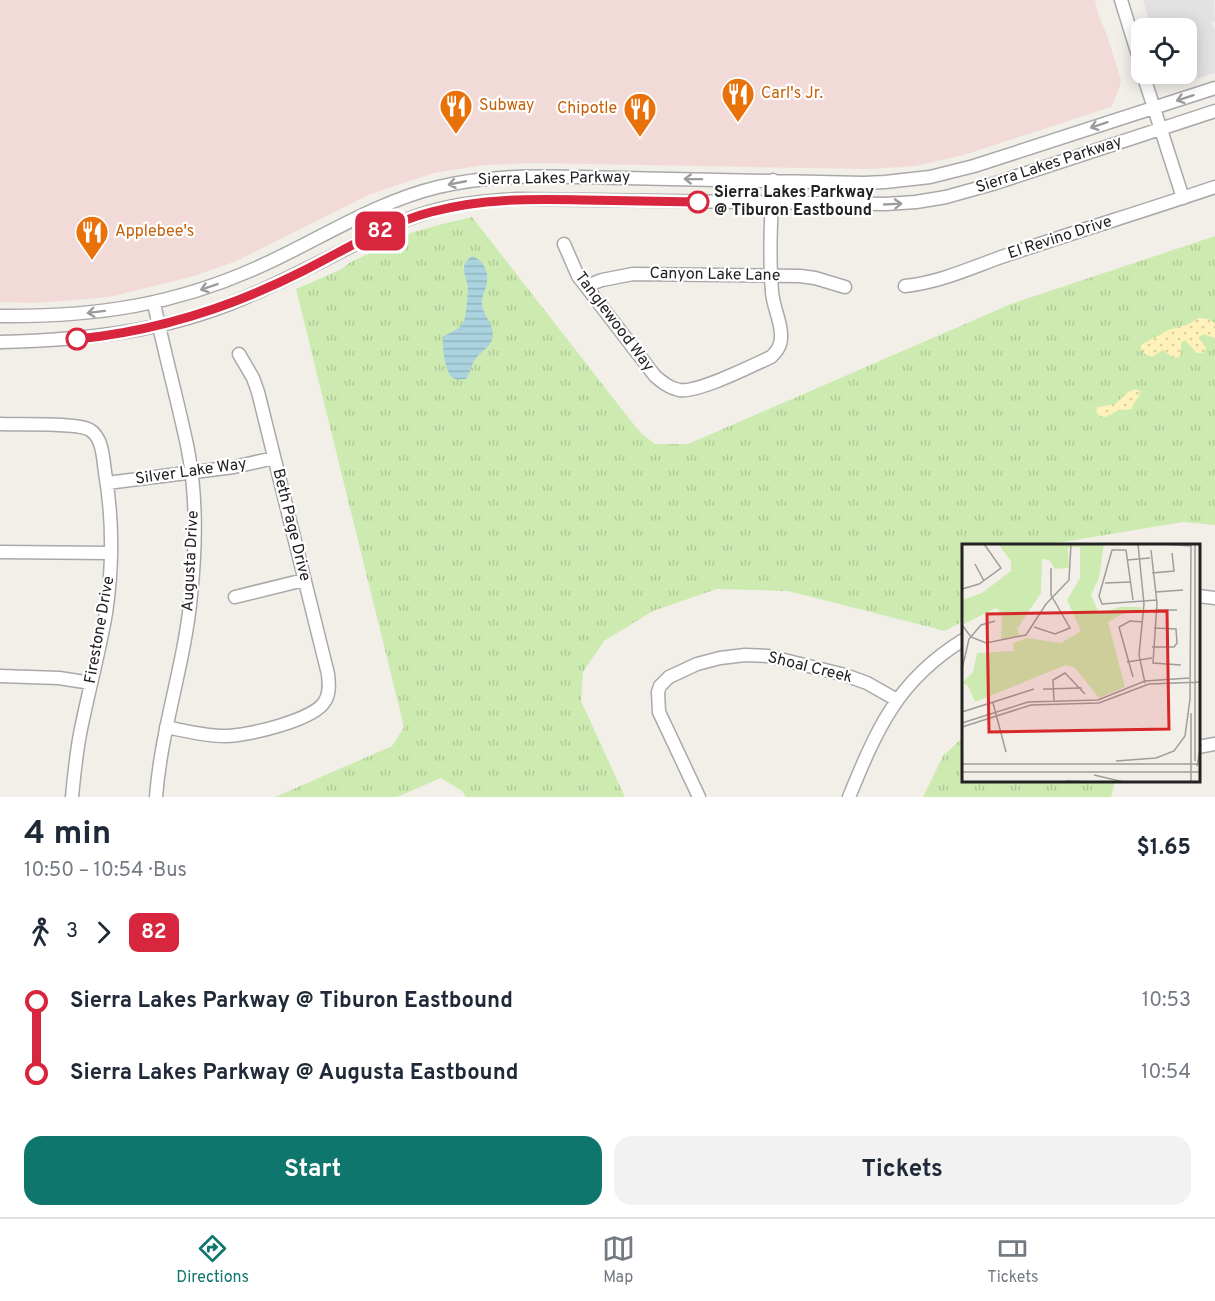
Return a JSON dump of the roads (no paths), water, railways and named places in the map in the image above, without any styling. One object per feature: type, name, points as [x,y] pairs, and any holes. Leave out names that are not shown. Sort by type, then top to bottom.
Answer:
[{"type":"street","points":[[1121,0],[1131,32]]},
{"type":"street","points":[[1147,84],[1183,198]]},
{"type":"street","name":"Sierra Lakes Parkway","points":[[0,316],[78,314],[131,308],[185,295],[222,283],[273,261],[383,206],[414,194],[456,183],[534,176],[864,183],[930,177],[974,166],[1215,88]]},
{"type":"street","name":"Sierra Lakes Parkway","points":[[0,342],[119,334],[195,316],[243,299],[383,229],[429,212],[474,202],[519,199],[885,204],[915,202],[946,197],[996,183],[1215,111]]},
{"type":"street","points":[[771,275],[773,180]]},
{"type":"street","name":"El Revino Drive","points":[[905,286],[921,285],[955,276],[1010,254],[1215,187]]},
{"type":"street","name":"Tanglewood Way","points":[[564,244],[573,266],[586,286],[655,376],[676,390],[701,387],[771,357],[776,352],[780,347],[782,334],[772,299],[771,275]]},
{"type":"street","name":"Canyon Lake Lane","points":[[586,286],[602,280],[633,274],[771,275],[815,278],[845,287]]},
{"type":"street","name":"Augusta Drive","points":[[154,303],[188,450],[194,531],[191,595],[180,663],[159,761],[156,797]]},
{"type":"street","name":"Beth Page Drive","points":[[166,727],[213,736],[242,736],[267,730],[308,714],[322,706],[329,692],[328,674],[253,378],[240,354]]},
{"type":"street","name":"Firestone Drive","points":[[0,424],[84,427],[94,434],[100,446],[107,483],[111,553],[105,614],[78,742],[72,797]]},
{"type":"street","name":"Silver Lake Way","points":[[107,483],[234,467],[274,458]]},
{"type":"street","points":[[0,552],[111,553]]},
{"type":"street","points":[[235,597],[304,580]]},
{"type":"street","points":[[1200,596],[1215,598]]},
{"type":"street","points":[[849,797],[873,739],[897,699],[927,666],[962,641]]},
{"type":"street","name":"Shoal Creek","points":[[699,797],[659,712],[660,686],[669,677],[697,664],[734,656],[757,655],[780,658],[845,675],[867,683],[897,699]]},
{"type":"street","points":[[0,676],[59,678],[91,683]]},
{"type":"street","points":[[1200,747],[1215,744]]},
{"type":"water","points":[[472,256],[482,263],[486,270],[487,282],[482,305],[493,335],[491,343],[474,360],[466,379],[456,379],[452,377],[446,366],[443,340],[444,336],[463,323],[468,290],[464,268],[467,260]]},
{"type":"place","name":"Carl's Jr.","points":[[738,123]]},
{"type":"place","name":"Subway","points":[[456,135]]},
{"type":"place","name":"Chipotle","points":[[640,138]]},
{"type":"place","name":"Sierra Lakes Parkway @ Tiburon Eastbound","points":[[698,202]]},
{"type":"place","name":"Applebee's","points":[[92,261]]}]
